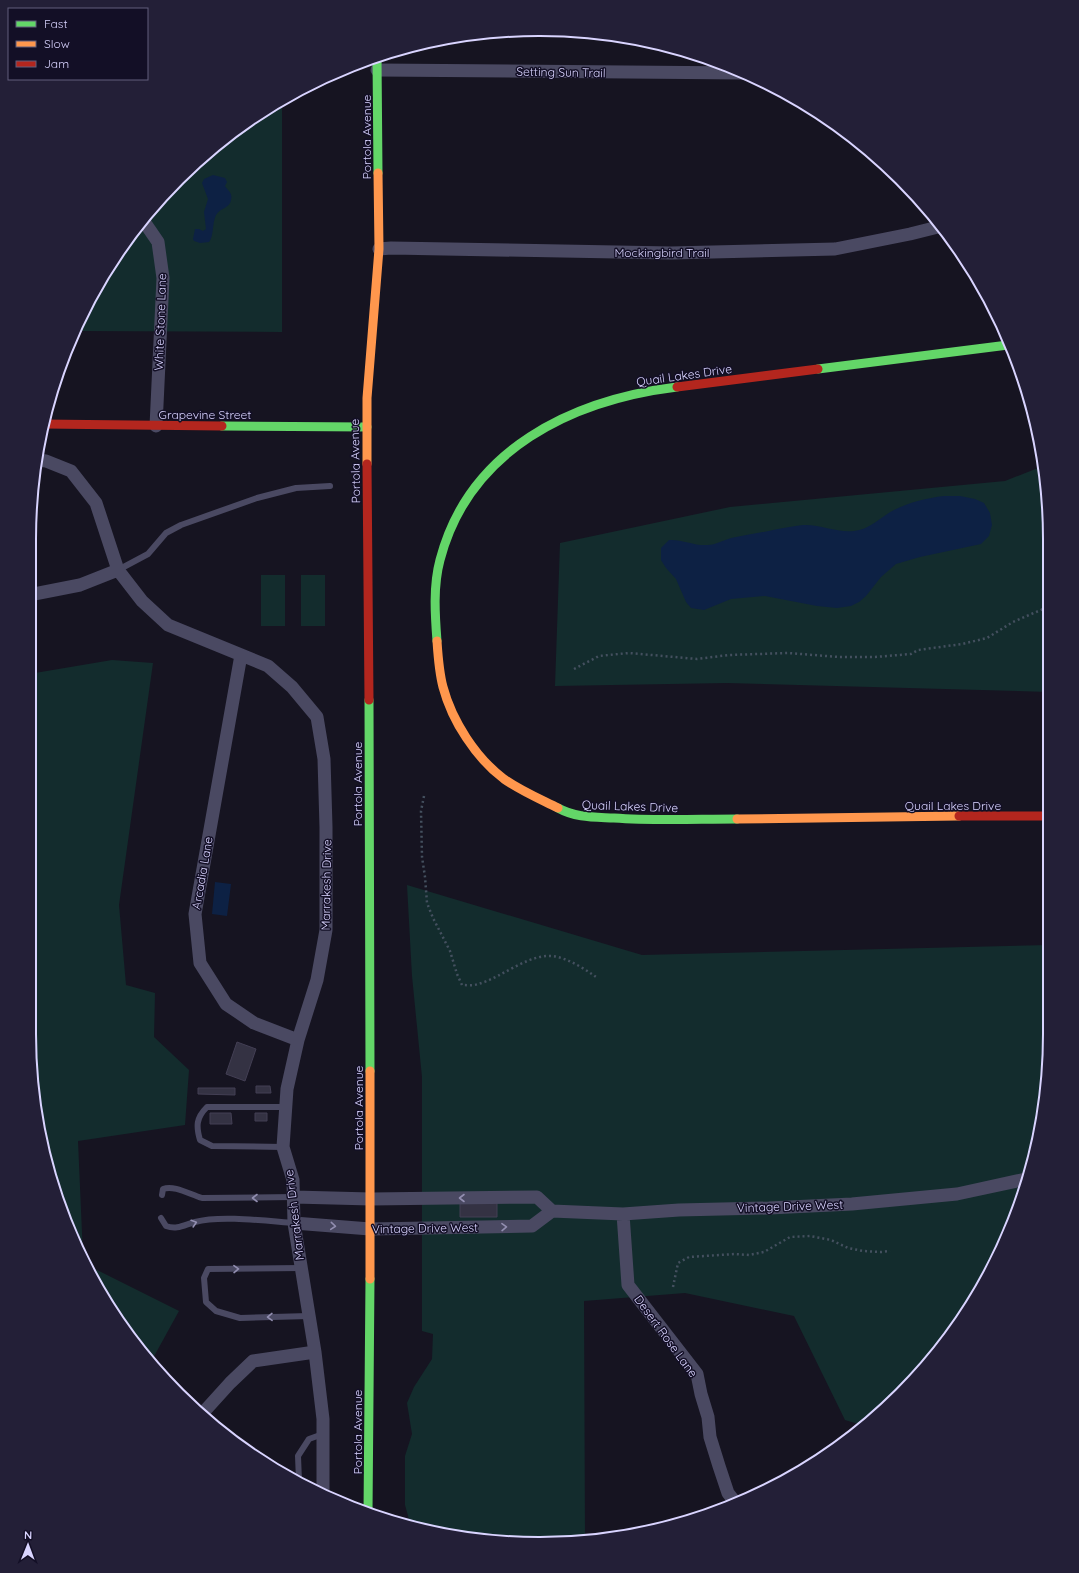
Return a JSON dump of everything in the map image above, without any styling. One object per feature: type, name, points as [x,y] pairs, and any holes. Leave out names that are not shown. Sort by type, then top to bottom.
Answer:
[{"type":"street","name":"Setting Sun Trail","points":[[377,64],[728,73]]},
{"type":"street","name":"Portola Avenue","points":[[368,1506],[370,1199],[367,398],[379,249],[377,64]]},
{"type":"street","name":"White Stone Lane","points":[[147,225],[158,242],[163,278],[156,426]]},
{"type":"street","name":"Mockingbird Trail","points":[[379,249],[671,253],[834,249],[935,228]]},
{"type":"street","name":"Quail Lakes Drive","points":[[1004,345],[646,390],[598,404],[553,423],[522,443],[496,464],[474,490],[457,517],[444,547],[437,579],[436,628],[438,657],[441,680],[453,713],[471,745],[488,767],[510,784],[533,798],[574,815],[643,820],[1043,816]]},
{"type":"street","name":"Grapevine Street","points":[[50,424],[367,427]]},
{"type":"street","name":"Marrakesh Drive","points":[[43,460],[46,460],[71,471],[96,503],[118,570],[142,601],[168,625],[268,666],[292,687],[317,717],[324,759],[326,827],[326,930],[317,980],[298,1040],[287,1089],[283,1147],[293,1180],[294,1222],[315,1352],[323,1419],[323,1488]]},
{"type":"street","points":[[36,594],[80,585],[118,570]]},
{"type":"street","name":"Arcadia Lane","points":[[241,655],[195,914],[200,963],[226,1004],[254,1023],[298,1040]]},
{"type":"street","name":"Vintage Drive West","points":[[294,1222],[370,1229],[532,1226],[552,1211],[623,1214],[679,1210],[852,1204],[957,1194],[1020,1181]]},
{"type":"street","points":[[294,1198],[370,1199],[537,1197],[552,1211]]},
{"type":"street","name":"Desert Rose Lane","points":[[623,1214],[628,1285],[697,1374],[708,1417],[710,1437],[728,1493],[732,1499]]},
{"type":"street","points":[[206,1410],[230,1383],[253,1361],[315,1352]]},
{"type":"lane","points":[[118,570],[148,554],[166,533],[181,525],[257,498],[296,488],[330,486]]},
{"type":"lane","points":[[283,1147],[212,1146],[200,1140],[197,1129],[199,1115],[207,1107],[286,1107]]},
{"type":"lane","points":[[162,1195],[163,1189],[168,1187],[177,1188],[188,1194],[202,1198],[294,1198]]},
{"type":"lane","points":[[162,1218],[166,1226],[173,1229],[196,1222],[220,1219],[294,1222]]},
{"type":"lane","points":[[301,1268],[208,1269],[204,1278],[206,1302],[216,1311],[240,1318],[309,1316]]},
{"type":"lane","points":[[299,1476],[298,1456],[309,1439],[323,1434]]},
{"type":"path","points":[[574,669],[599,656],[629,653],[697,659],[728,655],[788,653],[839,657],[875,657],[911,654],[918,650],[962,644],[987,638],[1013,622],[1043,609]]},
{"type":"path","points":[[424,796],[421,811],[422,857],[426,877],[427,903],[450,951],[456,974],[462,986],[482,983],[520,964],[549,956],[558,957],[576,965],[596,977]]},
{"type":"path","points":[[673,1288],[678,1262],[689,1257],[735,1254],[749,1255],[764,1252],[790,1238],[810,1236],[831,1240],[848,1248],[863,1251],[890,1251]]},
{"type":"green space","points":[[282,107],[282,332],[81,331],[103,288],[121,260],[140,233],[183,183],[233,140]]},
{"type":"green space","points":[[1038,468],[1042,507],[1043,540],[1043,692],[727,683],[555,686],[560,543],[730,507],[1005,481]]},
{"type":"green space","points":[[261,575],[285,575],[285,626],[261,626]]},
{"type":"green space","points":[[301,575],[325,575],[325,626],[301,626]]},
{"type":"green space","points":[[112,660],[153,663],[119,905],[126,985],[155,993],[154,1037],[189,1070],[185,1125],[78,1141],[82,1244],[74,1226],[53,1164],[40,1099],[37,1066],[36,673]]},
{"type":"green space","points":[[407,885],[642,955],[1043,945],[1043,1034],[1039,1099],[1026,1164],[1005,1226],[976,1285],[939,1340],[896,1390],[857,1424],[845,1420],[794,1316],[685,1293],[584,1301],[585,1535],[540,1537],[507,1536],[474,1533],[409,1520],[405,1505],[405,1456],[412,1434],[407,1403],[414,1387],[432,1359],[433,1334],[422,1331],[422,1077],[412,976]]},
{"type":"green space","points":[[95,1269],[179,1311],[154,1357],[121,1313]]},
{"type":"water","points":[[213,175],[225,178],[227,182],[225,186],[231,194],[231,200],[229,205],[216,215],[212,236],[209,242],[200,243],[194,241],[193,239],[195,229],[203,231],[206,229],[204,212],[208,199],[202,183],[204,179]]},
{"type":"water","points":[[944,496],[960,496],[975,499],[984,503],[990,513],[992,525],[989,536],[981,544],[920,557],[896,564],[881,577],[866,596],[851,606],[837,608],[817,606],[765,596],[731,599],[704,610],[691,608],[686,602],[676,579],[661,560],[661,548],[669,540],[711,545],[731,538],[803,525],[841,531],[854,531],[865,528],[894,510],[906,505],[925,499]]},
{"type":"water","points":[[215,882],[231,884],[227,916],[212,914]]},
{"type":"building","points":[[237,1042],[256,1049],[245,1081],[226,1074]]},
{"type":"building","points":[[256,1086],[270,1086],[271,1093],[256,1093]]},
{"type":"building","points":[[198,1088],[235,1088],[235,1095],[198,1094]]},
{"type":"building","points":[[210,1113],[231,1113],[232,1124],[210,1124]]},
{"type":"building","points":[[255,1113],[267,1113],[267,1121],[255,1121]]},
{"type":"building","points":[[460,1202],[497,1202],[497,1217],[460,1217]]},
{"type":"traffic: fast","points":[[377,63],[378,173]]},
{"type":"traffic: fast","points":[[818,369],[1004,345]]},
{"type":"traffic: fast","points":[[437,641],[435,590],[440,560],[454,521],[474,488],[500,460],[530,437],[564,418],[600,404],[638,394],[677,387]]},
{"type":"traffic: fast","points":[[222,426],[367,427]]},
{"type":"traffic: fast","points":[[369,700],[370,1071]]},
{"type":"traffic: fast","points":[[558,808],[572,814],[592,817],[660,820],[737,819]]},
{"type":"traffic: fast","points":[[368,1506],[370,1279]]},
{"type":"traffic: slow","points":[[367,464],[367,398],[379,249],[378,173]]},
{"type":"traffic: slow","points":[[437,641],[438,658],[443,687],[452,713],[466,738],[484,761],[504,779],[558,808]]},
{"type":"traffic: slow","points":[[737,819],[959,816]]},
{"type":"traffic: slow","points":[[370,1071],[370,1279]]},
{"type":"traffic: jam","points":[[677,387],[818,369]]},
{"type":"traffic: jam","points":[[50,424],[222,426]]},
{"type":"traffic: jam","points":[[367,464],[369,700]]},
{"type":"traffic: jam","points":[[959,816],[1043,816]]}]
